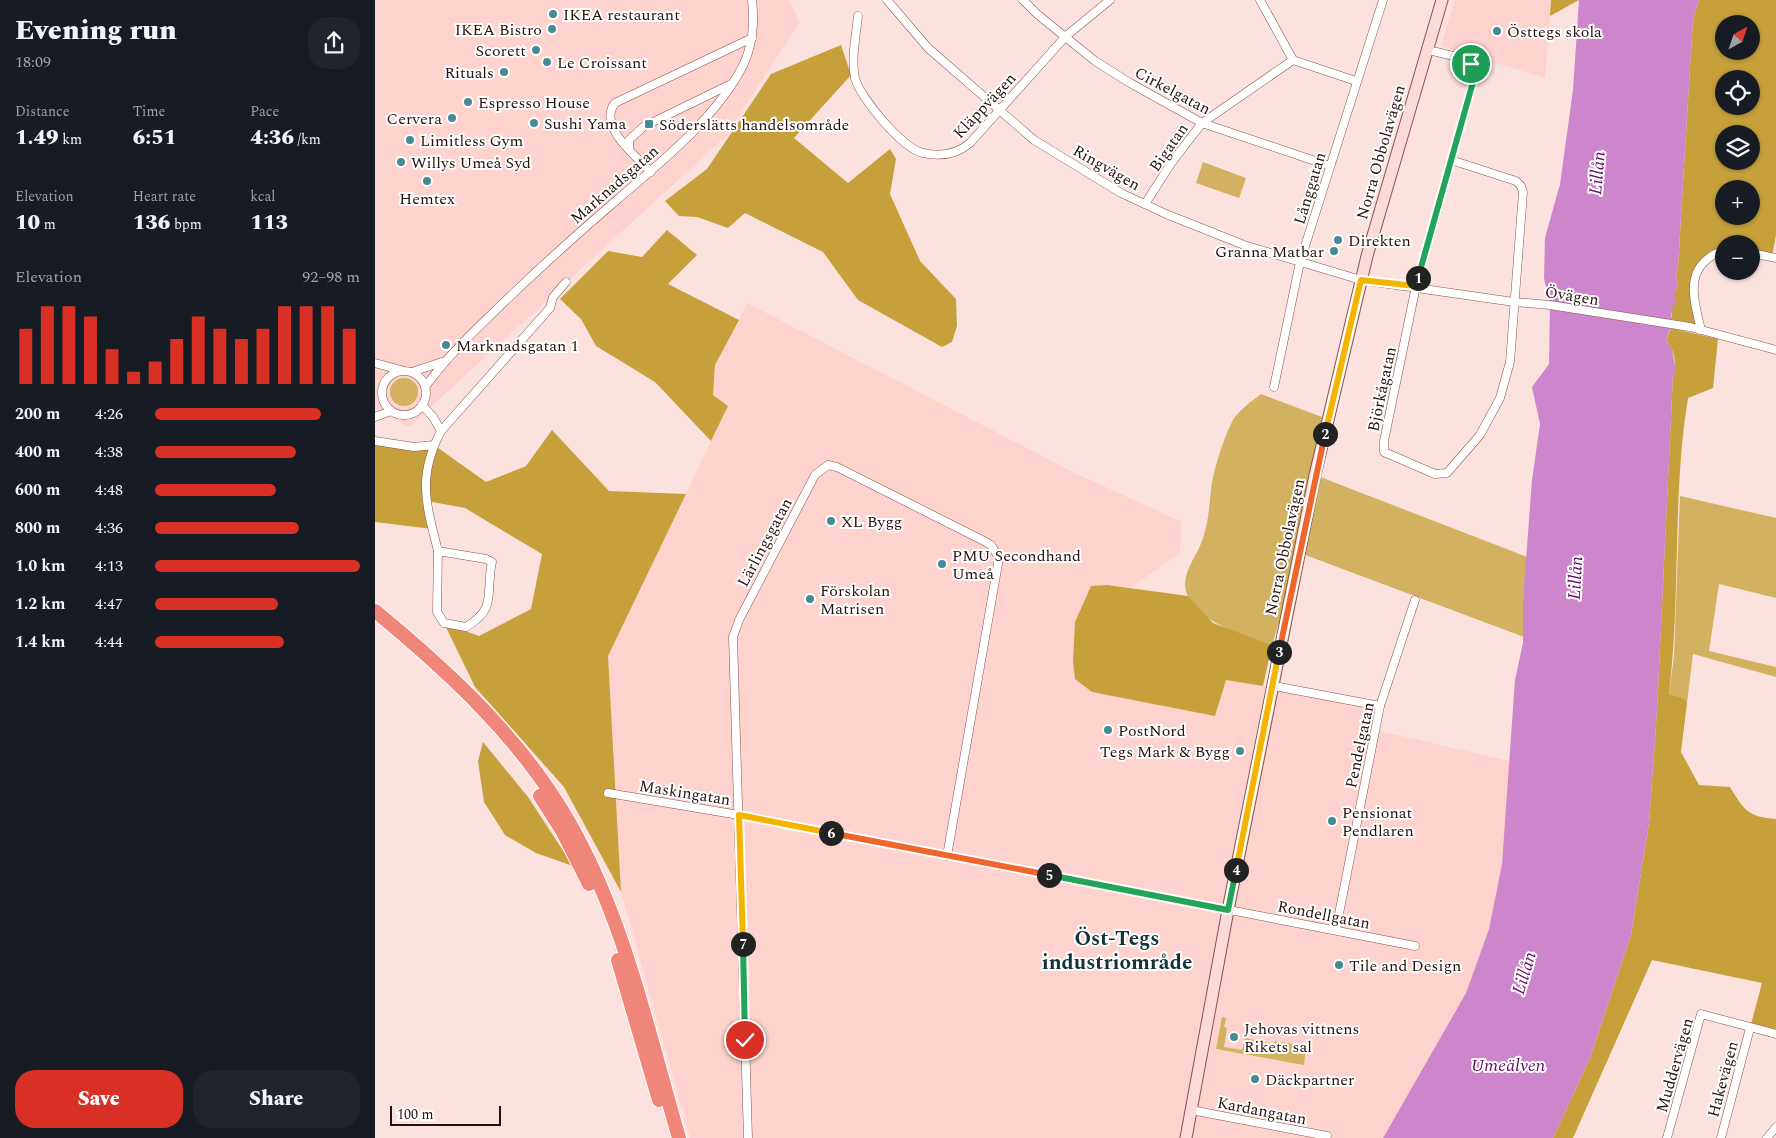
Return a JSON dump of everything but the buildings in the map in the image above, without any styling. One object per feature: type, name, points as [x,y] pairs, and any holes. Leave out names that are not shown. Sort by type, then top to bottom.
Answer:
[{"type":"highway","points":[[375,611],[428,655],[487,712],[540,779],[570,823],[589,860],[618,933],[648,1026],[679,1138]]},
{"type":"highway","points":[[375,622],[434,672],[483,722],[521,768],[563,832],[589,885],[616,952],[670,1138]]},
{"type":"street","name":"Marknadsgatan","points":[[425,387],[444,361],[544,263],[651,172],[700,122],[739,73],[752,38],[754,24],[752,0]]},
{"type":"street","name":"Ringvägen","points":[[887,0],[927,48],[1034,140],[1121,193],[1244,245],[1361,280]]},
{"type":"street","name":"Cirkelgatan","points":[[1023,0],[1037,14],[1095,61],[1130,83],[1202,122],[1330,166]]},
{"type":"street","name":"Kläppvägen","points":[[858,16],[854,61],[858,86],[871,108],[907,144],[922,153],[939,155],[959,152],[1000,110],[1066,36],[1110,0]]},
{"type":"street","points":[[1260,0],[1293,60],[1356,81]]},
{"type":"street","name":"Långgatan","points":[[1274,386],[1300,262],[1383,0]]},
{"type":"street","name":"Norra Obbolavägen","points":[[1186,1138],[1228,910],[1315,475],[1361,280],[1442,0]]},
{"type":"street","points":[[651,172],[613,129],[609,120],[609,109],[615,102],[752,38]]},
{"type":"street","points":[[1416,286],[1475,71],[1468,62],[1428,50]]},
{"type":"street","name":"Bigatan","points":[[1145,204],[1172,162],[1202,122],[1293,60]]},
{"type":"street","points":[[629,148],[629,140],[643,127],[732,84]]},
{"type":"street","points":[[1451,160],[1516,181],[1521,186],[1514,302]]},
{"type":"street","points":[[1701,330],[1693,281],[1704,260],[1715,254]]},
{"type":"street","points":[[1760,255],[1776,258]]},
{"type":"street","name":"Övägen","points":[[1361,280],[1416,286],[1514,302],[1550,305],[1690,327],[1776,350]]},
{"type":"street","points":[[438,551],[486,559],[492,562],[488,578],[489,605],[483,614],[466,627],[444,623],[437,612],[438,551],[427,501],[425,474],[434,445],[441,431],[550,308],[553,297],[567,282]]},
{"type":"street","name":"Björkågatan","points":[[1416,286],[1384,441],[1384,452],[1435,474],[1447,473],[1479,435],[1500,398],[1510,362],[1514,302]]},
{"type":"street","name":"Marknadsgatan","points":[[413,372],[444,361]]},
{"type":"street","points":[[375,362],[403,371],[413,372],[425,387],[425,400],[411,414],[397,414],[391,411],[383,400],[382,388]]},
{"type":"street","points":[[375,398],[391,374],[403,371]]},
{"type":"street","points":[[422,405],[433,417],[441,431]]},
{"type":"street","points":[[375,417],[391,411]]},
{"type":"street","points":[[375,441],[414,447],[434,445]]},
{"type":"street","name":"Lärlingsgatan","points":[[748,1138],[733,637],[739,620],[815,475],[828,465],[837,467],[984,540],[991,545],[999,558],[947,856]]},
{"type":"street","name":"Pendelgatan","points":[[1336,929],[1380,706],[1415,600]]},
{"type":"street","points":[[1274,686],[1380,706]]},
{"type":"street","name":"Maskingatan","points":[[608,794],[739,815],[1228,910]]},
{"type":"street","name":"Rondellgatan","points":[[1228,910],[1336,929],[1415,946]]},
{"type":"street","name":"Muddervägen","points":[[1667,1138],[1701,1014],[1776,1034]]},
{"type":"street","name":"Hakevägen","points":[[1721,1138],[1751,1028]]},
{"type":"street","name":"Kardangatan","points":[[1191,1110],[1327,1136]]},
{"type":"street","points":[[1767,1138],[1776,1127]]},
{"type":"shaded area","name":"Söderslätts handelsområde","points":[[375,0],[789,0],[800,22],[725,137],[409,427],[375,409]]},
{"type":"shaded area","name":"Östtegs skola","points":[[1455,0],[1551,0],[1545,78],[1441,46]]},
{"type":"shaded area","points":[[1551,0],[1579,0],[1550,16]]},
{"type":"shaded area","points":[[1699,0],[1776,0],[1776,235],[1772,257],[1760,255],[1760,235],[1715,235],[1715,254],[1693,281],[1701,330],[1673,321],[1672,306],[1674,291],[1678,288],[1676,274],[1693,18]]},
{"type":"shaded area","points":[[841,45],[851,75],[794,138],[848,183],[890,149],[896,159],[890,194],[920,261],[956,299],[957,326],[952,342],[942,347],[858,300],[823,252],[745,213],[728,228],[697,217],[679,216],[665,201],[707,169],[771,74]]},
{"type":"shaded area","points":[[1203,162],[1246,178],[1239,198],[1196,183]]},
{"type":"shaded area","points":[[667,230],[697,255],[668,284],[739,320],[715,365],[713,395],[728,406],[711,441],[655,382],[596,346],[581,319],[560,299],[608,251],[642,257]]},
{"type":"shaded area","points":[[747,303],[1075,473],[1182,522],[1180,553],[1132,587],[1107,585],[1215,716],[1226,679],[1380,706],[1376,730],[1510,761],[1502,864],[1489,929],[1466,993],[1383,1138],[690,1138],[621,892],[608,656],[728,406],[713,395],[715,365]]},
{"type":"shaded area","points":[[1671,328],[1718,339],[1713,388],[1688,398],[1680,471],[1675,620],[1669,694],[1684,698],[1687,703],[1681,752],[1699,785],[1730,787],[1743,807],[1748,811],[1759,816],[1776,819],[1776,1034],[1750,1028],[1762,983],[1652,960],[1573,1138],[1553,1138],[1590,1058],[1631,935],[1649,823],[1657,710],[1673,375],[1675,366],[1673,352],[1666,340]]},
{"type":"shaded area","points":[[404,378],[414,382],[418,392],[414,402],[404,406],[394,402],[390,392],[394,382]]},
{"type":"shaded area","points":[[1261,394],[1322,417],[1310,473],[1527,557],[1523,600],[1524,637],[1300,553],[1272,645],[1225,628],[1204,615],[1188,596],[1185,583],[1186,577],[1205,532],[1214,473],[1226,435],[1236,416],[1245,406]]},
{"type":"shaded area","points":[[552,430],[609,491],[686,494],[608,656],[621,892],[564,787],[475,687],[444,623],[479,636],[531,609],[542,554],[465,508],[427,501],[432,529],[375,522],[375,441],[434,445],[486,482],[526,466]]},
{"type":"shaded area","points":[[1680,496],[1776,518],[1776,598],[1719,584],[1709,651],[1776,667],[1776,677],[1693,654],[1687,703],[1684,698],[1669,694],[1674,656]]},
{"type":"shaded area","points":[[1107,585],[1188,596],[1213,623],[1272,645],[1263,686],[1226,680],[1215,716],[1092,692],[1075,679],[1073,661],[1075,622],[1091,586]]},
{"type":"shaded area","points":[[483,742],[528,797],[573,866],[536,853],[505,835],[484,802],[478,761]]},
{"type":"shaded area","points":[[1222,1017],[1226,1018],[1224,1027],[1227,1028],[1224,1047],[1242,1050],[1245,1038],[1273,1044],[1275,1041],[1306,1046],[1304,1065],[1216,1049]]},
{"type":"water","name":"Umeälven","points":[[1579,0],[1699,0],[1693,18],[1676,274],[1678,288],[1674,291],[1676,300],[1671,315],[1673,321],[1666,340],[1672,349],[1676,372],[1673,375],[1657,710],[1649,823],[1631,935],[1590,1058],[1553,1138],[1383,1138],[1466,993],[1489,929],[1502,864],[1515,680],[1523,643],[1523,600],[1532,480],[1540,424],[1532,387],[1549,364],[1550,305],[1544,278],[1545,238],[1560,184],[1573,90]]},
{"type":"place","name":"IKEA restaurant","points":[[553,14]]},
{"type":"place","name":"IKEA Bistro","points":[[552,29]]},
{"type":"place","name":"Östtegs skola","points":[[1497,31]]},
{"type":"place","name":"Scorett","points":[[536,50]]},
{"type":"place","name":"Le Croissant","points":[[547,62]]},
{"type":"place","name":"Rituals","points":[[504,72]]},
{"type":"place","name":"Espresso House","points":[[468,102]]},
{"type":"place","name":"Cervera","points":[[452,118]]},
{"type":"place","name":"Sushi Yama","points":[[534,123]]},
{"type":"place","name":"Söderslätts handelsområde","points":[[649,124]]},
{"type":"place","name":"Limitless Gym","points":[[410,140]]},
{"type":"place","name":"Willys Umeå Syd","points":[[401,162]]},
{"type":"place","name":"Hemtex","points":[[427,181]]},
{"type":"place","name":"Direkten","points":[[1338,240]]},
{"type":"place","name":"Granna Matbar","points":[[1334,251]]},
{"type":"place","name":"Marknadsgatan 1","points":[[446,345]]},
{"type":"place","name":"XL Bygg","points":[[831,521]]},
{"type":"place","name":"PMU Secondhand Umeå","points":[[942,564]]},
{"type":"place","name":"Förskolan Matrisen","points":[[810,599]]},
{"type":"place","name":"PostNord","points":[[1108,730]]},
{"type":"place","name":"Tegs Mark & Bygg","points":[[1240,751]]},
{"type":"place","name":"Pensionat Pendlaren","points":[[1332,821]]},
{"type":"place","name":"Tile and Design","points":[[1339,965]]},
{"type":"place","name":"Jehovas vittnens Rikets sal","points":[[1234,1037]]},
{"type":"place","name":"Däckpartner","points":[[1255,1079]]},
{"type":"district","name":"Öst-Tegs industriområde","points":[[1117,950]]},
{"type":"route","points":[[745,1040],[739,815],[1228,910],[1315,475],[1361,280],[1416,286],[1475,75],[1471,64]]},
{"type":"water label","name":"Lillån","points":[[1597,173]]},
{"type":"water label","name":"Lillån","points":[[1575,578]]},
{"type":"water label","name":"Lillån","points":[[1524,973]]}]
